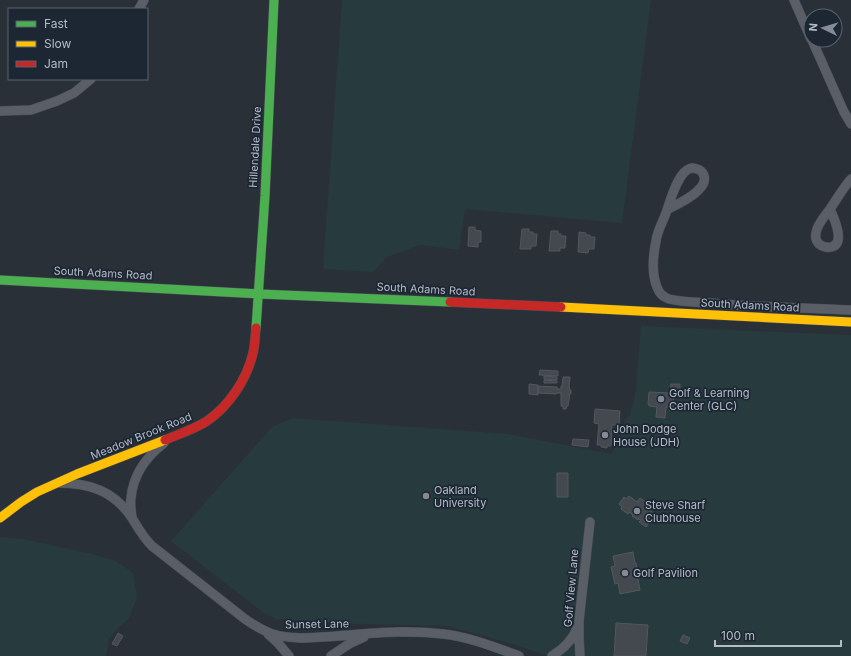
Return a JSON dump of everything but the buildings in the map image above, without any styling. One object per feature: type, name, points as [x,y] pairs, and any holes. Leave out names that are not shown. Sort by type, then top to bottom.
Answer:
[{"type":"main road","name":"Hillendale Drive","points":[[260,294],[274,0]]},
{"type":"main road","name":"South Adams Road","points":[[0,280],[851,322]]},
{"type":"main road","name":"Meadow Brook Road","points":[[0,518],[37,492],[127,454],[172,438],[207,421],[223,408],[240,386],[253,353],[260,294]]},
{"type":"street","points":[[794,0],[803,21]]},
{"type":"street","points":[[815,48],[851,124]]},
{"type":"street","points":[[0,111],[31,110],[57,102],[74,93],[90,80]]},
{"type":"street","points":[[668,209],[700,189],[703,185],[704,175],[699,169],[690,169],[684,173],[674,191],[656,239],[654,276],[656,287],[661,295],[666,298],[680,301],[751,306],[851,310]]},
{"type":"street","points":[[830,209],[851,179]]},
{"type":"street","name":"Sunset Lane","points":[[132,518],[130,503],[133,486],[137,476],[147,459],[160,446],[172,438]]},
{"type":"street","name":"Sunset Lane","points":[[52,485],[65,483],[80,484],[93,487],[107,493],[122,505],[152,546],[245,619],[263,631],[293,638],[420,632],[450,635],[482,643],[519,656]]},
{"type":"street","name":"Golf View Lane","points":[[580,656],[579,621],[590,522]]},
{"type":"street","points":[[552,656],[573,638],[579,621]]},
{"type":"street","points":[[263,631],[278,643],[289,656]]},
{"type":"street","points":[[331,656],[356,640],[378,633]]},
{"type":"green space","points":[[342,0],[651,0],[622,223],[465,209],[459,250],[420,245],[387,257],[373,272],[323,269]]},
{"type":"green space","points":[[641,326],[851,335],[851,656],[547,656],[519,646],[448,626],[326,623],[276,619],[265,614],[171,541],[272,427],[293,418],[508,434],[612,454],[626,418],[630,415],[636,391]]},
{"type":"green space","points":[[0,537],[23,539],[92,554],[116,561],[133,573],[137,598],[129,618],[109,639],[106,656],[0,656]]},
{"type":"traffic: fast","points":[[256,328],[265,196],[274,0]]},
{"type":"traffic: fast","points":[[0,280],[260,294],[450,302]]},
{"type":"traffic: slow","points":[[561,307],[851,322]]},
{"type":"traffic: slow","points":[[0,518],[37,492],[77,474],[165,440]]},
{"type":"traffic: jam","points":[[450,302],[561,307]]},
{"type":"traffic: jam","points":[[165,440],[207,421],[230,400],[242,382],[250,363],[253,353],[256,328]]},
{"type":"place","name":"Golf & Learning Center (GLC)","points":[[661,399]]},
{"type":"place","name":"John Dodge House (JDH)","points":[[605,435]]},
{"type":"place","name":"Oakland University","points":[[426,496]]},
{"type":"place","name":"Steve Sharf Clubhouse","points":[[637,511]]},
{"type":"place","name":"Golf Pavilion","points":[[625,573]]}]
